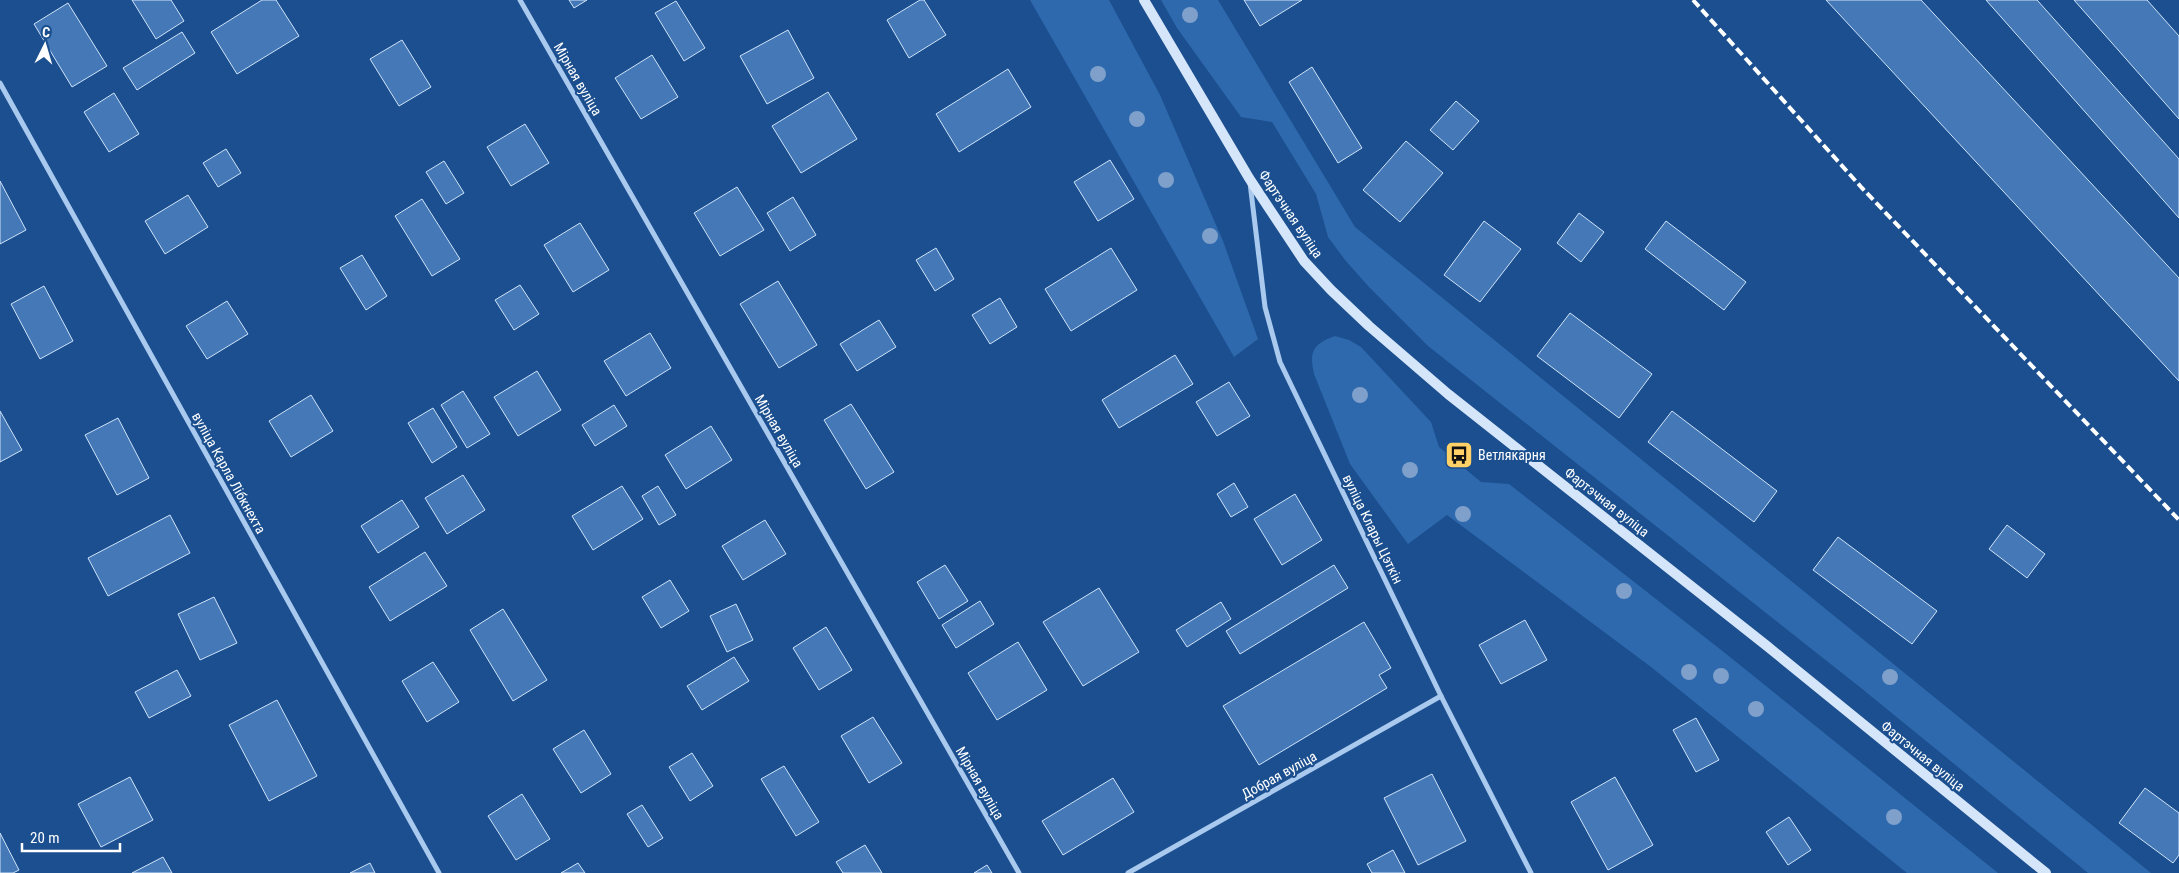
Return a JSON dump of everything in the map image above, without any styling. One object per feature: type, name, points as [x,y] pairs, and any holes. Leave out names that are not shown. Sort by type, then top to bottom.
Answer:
[{"type":"street","name":"Мірная вуліца","points":[[520,0],[1019,873]]},
{"type":"street","name":"Фартэчная вуліца","points":[[1144,0],[1249,178],[1304,261],[1369,326],[1448,394],[1767,646],[2046,873]]},
{"type":"street","name":"вуліца Карла Лібкнехта","points":[[0,83],[439,873]]},
{"type":"street","name":"вуліца Клары Цэткін","points":[[1249,178],[1265,307],[1280,362],[1441,696],[1531,873]]},
{"type":"street","name":"Добрая вуліца","points":[[1128,873],[1441,696]]},
{"type":"shaded area","points":[[1030,0],[1109,0],[1160,95],[1223,241],[1258,339],[1234,357]]},
{"type":"shaded area","points":[[1161,0],[1218,0],[1355,227],[2151,873],[2088,873],[1861,688],[1428,346],[1369,287],[1328,237],[1316,194],[1272,122],[1241,117],[1177,28]]},
{"type":"shaded area","points":[[1335,336],[1349,340],[1361,347],[1431,422],[1439,447],[1481,482],[1509,484],[1725,653],[1998,873],[1907,873],[1651,667],[1447,515],[1408,544],[1350,464],[1314,374],[1312,359],[1314,349],[1317,345]]},
{"type":"building","points":[[132,0],[171,0],[184,21],[156,39]]},
{"type":"building","points":[[262,0],[276,0],[299,36],[237,74],[211,32]]},
{"type":"building","points":[[569,0],[587,0],[574,8]]},
{"type":"building","points":[[920,0],[924,0],[946,35],[909,58],[887,20]]},
{"type":"building","points":[[1244,0],[1302,0],[1260,26]]},
{"type":"building","points":[[1826,0],[1921,0],[2179,278],[2179,381]]},
{"type":"building","points":[[1986,0],[2037,0],[2179,159],[2179,218]]},
{"type":"building","points":[[2074,0],[2147,0],[2179,36],[2179,119]]},
{"type":"building","points":[[676,1],[705,48],[684,61],[655,13]]},
{"type":"building","points":[[68,3],[107,66],[72,87],[34,24]]},
{"type":"building","points":[[788,30],[814,78],[767,104],[740,56]]},
{"type":"building","points":[[182,32],[195,53],[137,90],[123,68]]},
{"type":"building","points":[[402,40],[431,87],[399,106],[370,59]]},
{"type":"building","points":[[652,55],[678,97],[641,119],[615,78]]},
{"type":"building","points":[[1312,67],[1362,148],[1338,163],[1289,82]]},
{"type":"building","points":[[1008,69],[1031,107],[959,152],[936,114]]},
{"type":"building","points":[[828,92],[857,139],[801,173],[772,126]]},
{"type":"building","points":[[114,93],[139,134],[109,152],[84,112]]},
{"type":"building","points":[[1456,101],[1479,121],[1453,150],[1430,130]]},
{"type":"building","points":[[525,124],[549,163],[511,186],[487,147]]},
{"type":"building","points":[[1406,141],[1443,173],[1400,222],[1363,190]]},
{"type":"building","points":[[226,149],[241,173],[218,187],[203,163]]},
{"type":"building","points":[[1110,160],[1134,199],[1098,221],[1074,182]]},
{"type":"building","points":[[444,161],[464,193],[446,204],[426,172]]},
{"type":"building","points":[[0,181],[26,230],[0,244]]},
{"type":"building","points":[[737,187],[764,230],[720,256],[694,213]]},
{"type":"building","points":[[188,195],[208,227],[165,254],[145,221]]},
{"type":"building","points":[[793,197],[816,235],[790,251],[767,213]]},
{"type":"building","points":[[422,199],[460,259],[432,276],[395,216]]},
{"type":"building","points":[[1579,213],[1604,232],[1581,262],[1557,243]]},
{"type":"building","points":[[1484,221],[1521,249],[1480,302],[1444,275]]},
{"type":"building","points":[[1666,221],[1746,282],[1724,310],[1645,249]]},
{"type":"building","points":[[580,223],[609,270],[573,292],[544,245]]},
{"type":"building","points":[[936,248],[954,279],[935,291],[916,260]]},
{"type":"building","points":[[1111,248],[1137,290],[1071,331],[1045,289]]},
{"type":"building","points":[[362,255],[387,296],[366,310],[340,268]]},
{"type":"building","points":[[778,281],[817,345],[779,368],[740,304]]},
{"type":"building","points":[[520,285],[539,314],[514,330],[495,300]]},
{"type":"building","points":[[44,286],[73,341],[40,359],[11,304]]},
{"type":"building","points":[[1000,298],[1017,327],[990,344],[972,315]]},
{"type":"building","points":[[227,301],[248,334],[207,359],[186,326]]},
{"type":"building","points":[[1570,313],[1652,374],[1619,418],[1537,356]]},
{"type":"building","points":[[879,320],[896,347],[857,371],[840,344]]},
{"type":"building","points":[[650,333],[671,368],[626,396],[604,361]]},
{"type":"building","points":[[1175,355],[1193,384],[1119,428],[1102,400]]},
{"type":"building","points":[[537,371],[561,410],[518,436],[494,397]]},
{"type":"building","points":[[1229,382],[1250,416],[1217,436],[1196,402]]},
{"type":"building","points":[[463,391],[490,434],[467,448],[441,405]]},
{"type":"building","points":[[311,395],[333,431],[291,457],[269,421]]},
{"type":"building","points":[[851,404],[894,472],[866,489],[824,420]]},
{"type":"building","points":[[614,405],[627,426],[595,446],[582,425]]},
{"type":"building","points":[[433,408],[457,447],[432,463],[408,423]]},
{"type":"building","points":[[0,411],[22,450],[0,462]]},
{"type":"building","points":[[1672,411],[1777,491],[1754,522],[1648,442]]},
{"type":"building","points":[[118,418],[149,478],[117,495],[85,435]]},
{"type":"building","points":[[711,426],[732,460],[686,489],[665,455]]},
{"type":"building","points":[[463,475],[485,510],[447,534],[425,498]]},
{"type":"building","points":[[1234,483],[1248,507],[1231,517],[1217,494]]},
{"type":"building","points":[[622,486],[643,519],[593,550],[572,516]]},
{"type":"building","points":[[658,486],[676,515],[659,525],[642,496]]},
{"type":"building","points":[[1295,494],[1322,540],[1282,565],[1254,519]]},
{"type":"building","points":[[402,500],[419,527],[378,553],[361,526]]},
{"type":"building","points":[[170,515],[190,553],[108,596],[88,558]]},
{"type":"building","points":[[765,520],[786,554],[743,580],[722,546]]},
{"type":"building","points":[[2007,525],[2045,554],[2027,578],[1989,549]]},
{"type":"building","points":[[1838,537],[1937,611],[1912,644],[1813,570]]},
{"type":"building","points":[[425,552],[447,586],[390,621],[369,587]]},
{"type":"building","points":[[945,565],[968,601],[939,619],[917,582]]},
{"type":"building","points":[[1334,565],[1348,588],[1240,654],[1226,631]]},
{"type":"building","points":[[670,580],[689,611],[661,628],[642,597]]},
{"type":"building","points":[[1099,588],[1139,652],[1083,686],[1043,622]]},
{"type":"building","points":[[214,597],[237,643],[200,660],[178,614]]},
{"type":"building","points":[[980,601],[994,624],[956,648],[942,625]]},
{"type":"building","points":[[1221,602],[1231,619],[1187,647],[1176,630]]},
{"type":"building","points":[[736,604],[753,640],[727,652],[710,616]]},
{"type":"building","points":[[503,609],[547,680],[513,701],[470,630]]},
{"type":"building","points":[[1525,620],[1547,660],[1501,684],[1479,645]]},
{"type":"building","points":[[1364,622],[1391,668],[1379,675],[1387,688],[1259,765],[1223,706]]},
{"type":"building","points":[[826,627],[852,670],[819,690],[793,648]]},
{"type":"building","points":[[1018,642],[1047,690],[997,720],[968,673]]},
{"type":"building","points":[[734,657],[749,681],[702,710],[687,686]]},
{"type":"building","points":[[433,662],[459,702],[427,722],[402,681]]},
{"type":"building","points":[[177,670],[191,696],[149,718],[135,692]]},
{"type":"building","points":[[277,700],[317,776],[269,801],[229,725]]},
{"type":"building","points":[[873,717],[902,763],[869,783],[841,736]]},
{"type":"building","points":[[1696,718],[1719,760],[1696,772],[1673,730]]},
{"type":"building","points":[[584,730],[611,774],[581,793],[553,749]]},
{"type":"building","points":[[692,753],[713,786],[690,801],[669,767]]},
{"type":"building","points":[[784,766],[819,822],[796,836],[761,779]]},
{"type":"building","points":[[1432,774],[1466,841],[1418,865],[1384,798]]},
{"type":"building","points":[[130,777],[153,820],[101,847],[78,804]]},
{"type":"building","points":[[1615,777],[1653,845],[1608,870],[1571,802]]},
{"type":"building","points":[[1113,778],[1134,812],[1063,855],[1042,821]]},
{"type":"building","points":[[2145,788],[2179,813],[2179,855],[2173,863],[2119,823]]},
{"type":"building","points":[[522,794],[550,839],[516,860],[488,816]]},
{"type":"building","points":[[642,805],[663,838],[648,847],[627,814]]},
{"type":"building","points":[[1789,817],[1811,850],[1788,865],[1766,832]]},
{"type":"building","points":[[0,833],[19,870],[13,873],[0,873]]},
{"type":"building","points":[[865,845],[882,873],[843,873],[836,862]]},
{"type":"building","points":[[1393,850],[1405,873],[1372,873],[1367,864]]},
{"type":"building","points":[[163,857],[172,873],[132,873]]},
{"type":"building","points":[[370,863],[375,873],[350,873]]},
{"type":"building","points":[[578,863],[585,873],[561,873]]},
{"type":"building","points":[[987,865],[992,873],[974,873]]},
{"type":"railway","points":[[1693,0],[1862,188],[2179,520]]},
{"type":"place","name":"Ветлякарня","points":[[1459,455]]}]
